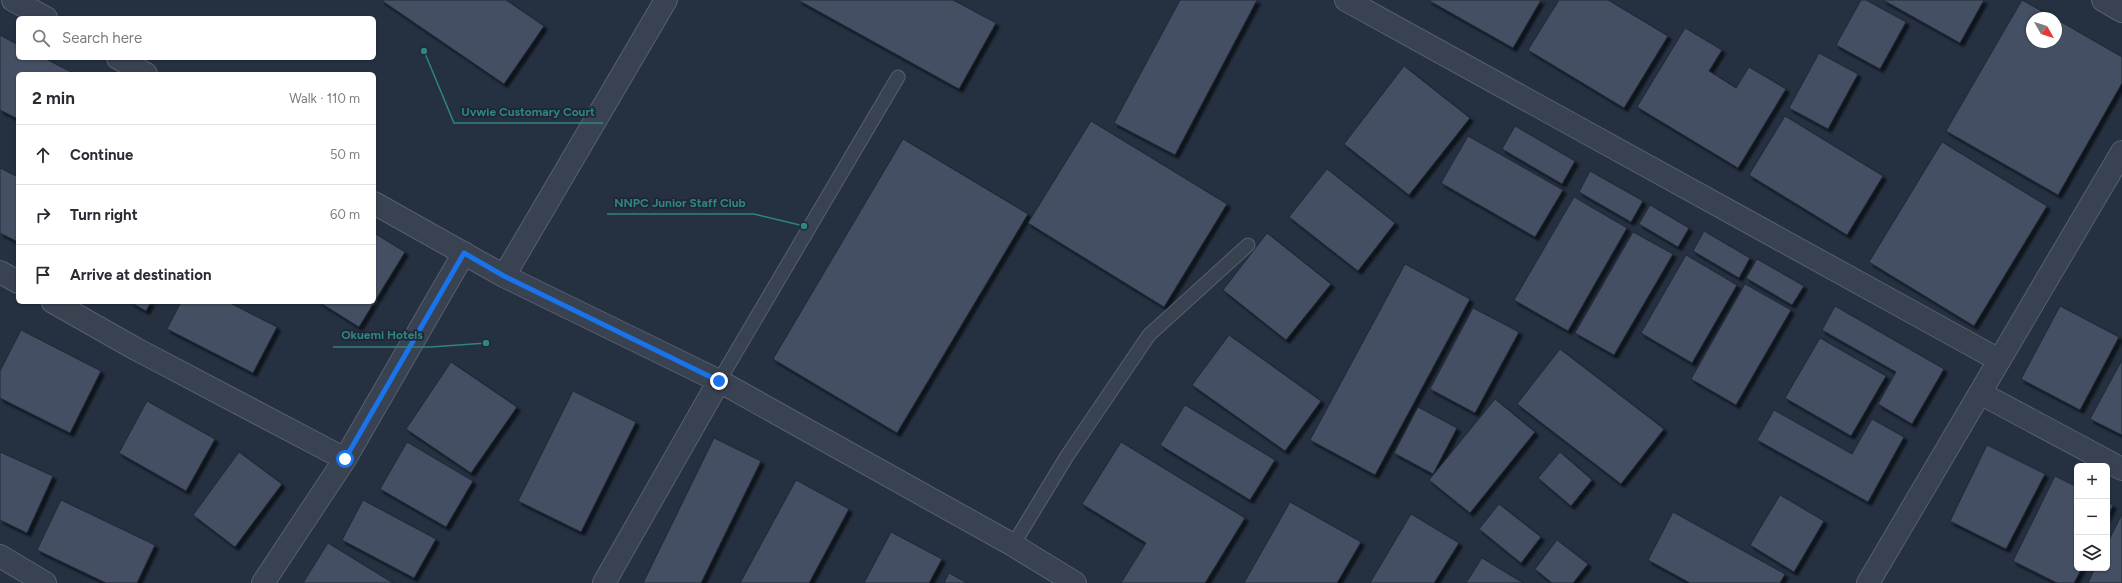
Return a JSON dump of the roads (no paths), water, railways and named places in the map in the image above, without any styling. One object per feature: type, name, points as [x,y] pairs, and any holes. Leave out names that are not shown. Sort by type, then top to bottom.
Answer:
[{"type":"street","points":[[13,0],[42,16]]},
{"type":"street","points":[[504,276],[666,0]]},
{"type":"street","points":[[1346,0],[2000,360]]},
{"type":"street","points":[[2103,0],[2122,11]]},
{"type":"street","points":[[122,60],[142,72]]},
{"type":"street","points":[[1868,583],[2122,152]]},
{"type":"street","points":[[376,204],[504,276],[719,381],[1013,545],[1074,583]]},
{"type":"street","points":[[263,583],[345,459],[464,253]]},
{"type":"street","points":[[0,272],[16,281]]},
{"type":"street","points":[[57,304],[136,349],[345,459]]},
{"type":"street","points":[[604,583],[719,381]]},
{"type":"street","points":[[1980,393],[2122,469]]},
{"type":"street","points":[[0,556],[45,583]]},
{"type":"lane","points":[[719,381],[898,77]]},
{"type":"lane","points":[[1013,545],[1067,456],[1149,335],[1248,245]]},
{"type":"place","name":"Uvwie Customary Court","points":[[424,51]]},
{"type":"place","name":"NNPC Junior Staff Club","points":[[804,226]]},
{"type":"place","name":"Okuemi Hotels","points":[[486,343]]}]
